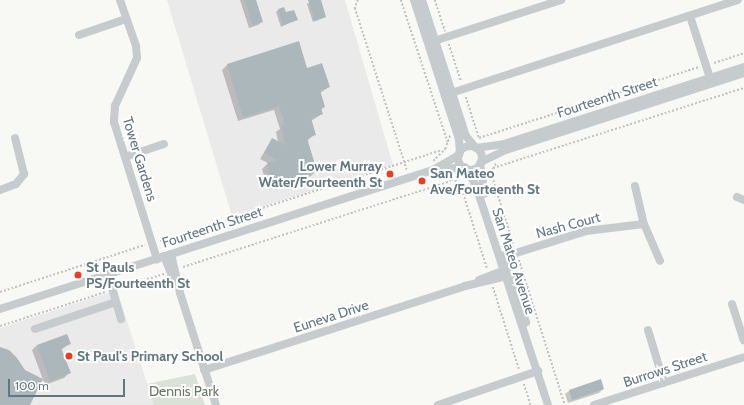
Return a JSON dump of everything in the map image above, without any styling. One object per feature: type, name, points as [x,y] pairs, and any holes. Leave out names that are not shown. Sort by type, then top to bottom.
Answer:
[{"type":"street","name":"Tower Gardens","points":[[120,0],[137,58],[115,106],[113,117],[152,243],[164,256],[173,271],[216,405]]},
{"type":"street","points":[[414,0],[431,42],[448,94],[459,138],[460,162],[465,168],[472,169],[481,163],[482,156],[466,136],[448,94]]},
{"type":"street","points":[[422,0],[431,42]]},
{"type":"street","points":[[431,42],[561,0]]},
{"type":"street","points":[[448,94],[738,0]]},
{"type":"street","points":[[690,16],[711,81]]},
{"type":"street","points":[[79,35],[126,19]]},
{"type":"street","name":"Fourteenth Street","points":[[481,163],[506,150],[711,81],[744,67]]},
{"type":"street","name":"Fourteenth Street","points":[[475,147],[504,144],[711,81],[744,73]]},
{"type":"street","points":[[0,190],[16,184],[24,174],[15,138]]},
{"type":"street","points":[[125,157],[164,144]]},
{"type":"street","points":[[460,154],[468,146],[475,147]]},
{"type":"street","name":"Fourteenth Street","points":[[0,309],[433,170],[460,154]]},
{"type":"street","name":"San Mateo Avenue","points":[[481,163],[482,185],[507,273],[526,322],[528,341],[548,405]]},
{"type":"street","name":"Fourteenth Street","points":[[433,170],[465,168]]},
{"type":"street","name":"San Mateo Avenue","points":[[465,168],[476,186],[502,257]]},
{"type":"street","points":[[635,186],[644,224],[660,261]]},
{"type":"street","name":"Nash Court","points":[[502,257],[586,231],[644,224]]},
{"type":"street","name":"Euneva Drive","points":[[204,370],[507,273]]},
{"type":"street","points":[[108,274],[121,319]]},
{"type":"street","points":[[35,329],[116,302]]},
{"type":"street","points":[[732,304],[744,340]]},
{"type":"street","points":[[648,330],[664,382]]},
{"type":"street","name":"Burrows Street","points":[[594,405],[744,357]]},
{"type":"street","points":[[438,405],[538,373]]},
{"type":"path","points":[[358,0],[355,8],[409,178]]},
{"type":"path","points":[[0,292],[442,150],[448,143],[401,0]]},
{"type":"path","points":[[435,0],[447,36]]},
{"type":"path","points":[[478,134],[479,138],[486,136],[744,53]]},
{"type":"path","points":[[493,168],[744,88]]},
{"type":"path","points":[[495,164],[491,173],[565,405]]},
{"type":"path","points":[[0,326],[455,180],[461,186],[531,405]]},
{"type":"shaded area","points":[[167,0],[345,0],[393,165],[232,216]]},
{"type":"shaded area","name":"St Paul's Primary School","points":[[117,290],[154,405],[0,405],[0,328]]},
{"type":"green space","name":"Dennis Park","points":[[195,374],[205,405],[154,405],[147,384]]},
{"type":"building","points":[[245,0],[256,0],[263,22],[252,25]]},
{"type":"building","points":[[308,0],[321,0],[326,17],[315,21]]},
{"type":"building","points":[[284,7],[286,12],[294,10],[298,20],[283,25],[278,9]]},
{"type":"building","points":[[299,41],[307,68],[322,63],[330,87],[320,90],[325,107],[321,108],[323,114],[311,118],[316,135],[307,138],[317,171],[273,185],[267,163],[277,160],[264,153],[272,138],[285,145],[281,126],[285,125],[279,106],[243,117],[227,64]]},
{"type":"building","points":[[67,334],[71,344],[61,348],[71,373],[50,381],[37,345]]},
{"type":"building","points":[[0,347],[9,350],[17,358],[25,370],[43,379],[30,405],[0,405]]},
{"type":"building","points":[[601,379],[604,389],[572,400],[569,390]]},
{"type":"place","name":"Lower Murray Water/Fourteenth St","points":[[390,174]]},
{"type":"place","name":"San Mateo Ave/Fourteenth St","points":[[422,181]]},
{"type":"place","name":"St Pauls PS/Fourteenth St","points":[[78,275]]},
{"type":"place","name":"St Paul's Primary School","points":[[69,356]]}]
